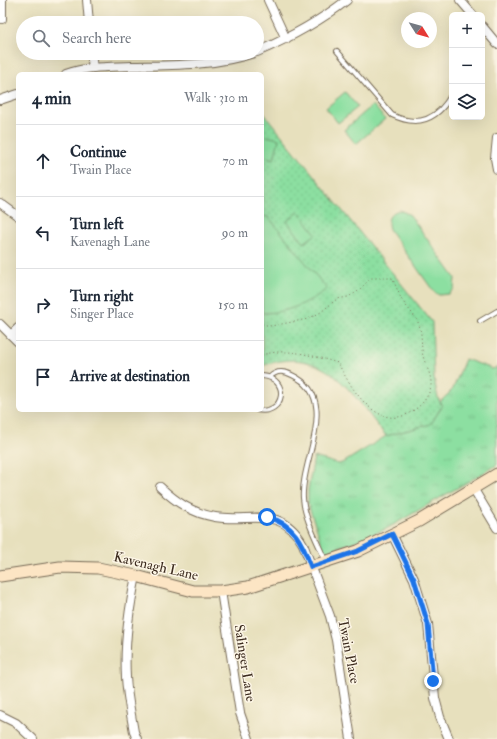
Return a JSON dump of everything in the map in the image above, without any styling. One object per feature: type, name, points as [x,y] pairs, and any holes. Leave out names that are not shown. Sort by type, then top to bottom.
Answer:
[{"type":"main road","name":"Kavenagh Lane","points":[[0,576],[60,567],[98,568],[193,591],[221,591],[255,585],[358,551],[419,521],[497,474]]},
{"type":"street","points":[[2,0],[2,20]]},
{"type":"street","points":[[86,0],[88,16]]},
{"type":"street","points":[[268,0],[286,39]]},
{"type":"street","points":[[264,49],[313,24],[347,0]]},
{"type":"street","points":[[460,0],[470,12]]},
{"type":"street","points":[[485,30],[497,44]]},
{"type":"street","points":[[92,60],[93,68]]},
{"type":"street","points":[[75,72],[93,68],[210,63],[227,60]]},
{"type":"street","points":[[0,100],[16,95]]},
{"type":"street","points":[[497,138],[495,158],[497,169]]},
{"type":"street","points":[[0,202],[16,214]]},
{"type":"street","points":[[0,324],[16,340]]},
{"type":"street","points":[[11,335],[16,330]]},
{"type":"street","name":"Twain Place","points":[[160,487],[176,502],[202,514],[231,518],[267,517],[284,523],[298,536],[330,616],[336,640],[350,739]]},
{"type":"street","points":[[473,488],[497,528]]},
{"type":"street","points":[[392,534],[414,579],[428,624],[435,698],[440,717],[449,739]]},
{"type":"street","points":[[136,576],[128,615],[126,678],[134,732],[137,739]]},
{"type":"street","name":"Salinger Lane","points":[[221,591],[240,713],[249,739]]},
{"type":"street","points":[[0,715],[16,723],[33,739]]},
{"type":"lane","points":[[337,51],[392,115],[400,119],[412,121],[434,116],[445,107],[449,100]]},
{"type":"lane","points":[[480,321],[497,311]]},
{"type":"lane","points":[[270,377],[274,373],[282,371],[298,378],[308,388],[316,404],[317,420],[305,471],[303,498],[308,520],[326,562]]},
{"type":"lane","points":[[264,376],[270,377],[277,382],[281,389],[281,396],[278,404],[272,409],[264,412]]},
{"type":"path","points":[[264,324],[271,326],[308,318],[321,312],[337,299],[348,297],[357,292],[371,278],[392,278],[403,301],[414,315],[420,328],[422,354],[431,385],[427,396],[419,407],[405,417],[395,418],[380,415],[363,401],[338,362],[296,352],[264,354]]},
{"type":"green space","points":[[345,92],[358,107],[338,123],[326,108]]},
{"type":"green space","points":[[373,105],[385,119],[356,144],[344,130]]},
{"type":"green space","points":[[264,113],[432,322],[434,378],[438,398],[442,406],[431,424],[386,436],[348,389],[334,376],[320,367],[303,361],[284,361],[264,366]]},
{"type":"green space","points":[[264,135],[279,139],[274,159],[264,156]]},
{"type":"green space","points":[[400,210],[410,215],[455,278],[454,289],[449,294],[439,295],[434,292],[389,229],[388,222],[391,214]]},
{"type":"green space","points":[[299,212],[316,234],[304,243],[287,221]]},
{"type":"green space","points":[[264,216],[268,217],[271,220],[327,289],[296,307],[271,313],[264,313]]},
{"type":"green space","points":[[465,359],[493,369],[497,367],[497,465],[386,529],[325,553],[308,504],[308,490],[314,457],[339,464],[386,436],[430,424],[442,407],[440,402],[453,389]]},
{"type":"route","points":[[267,517],[276,519],[292,529],[303,544],[311,567],[358,551],[392,534],[414,579],[428,624],[433,681]]}]
